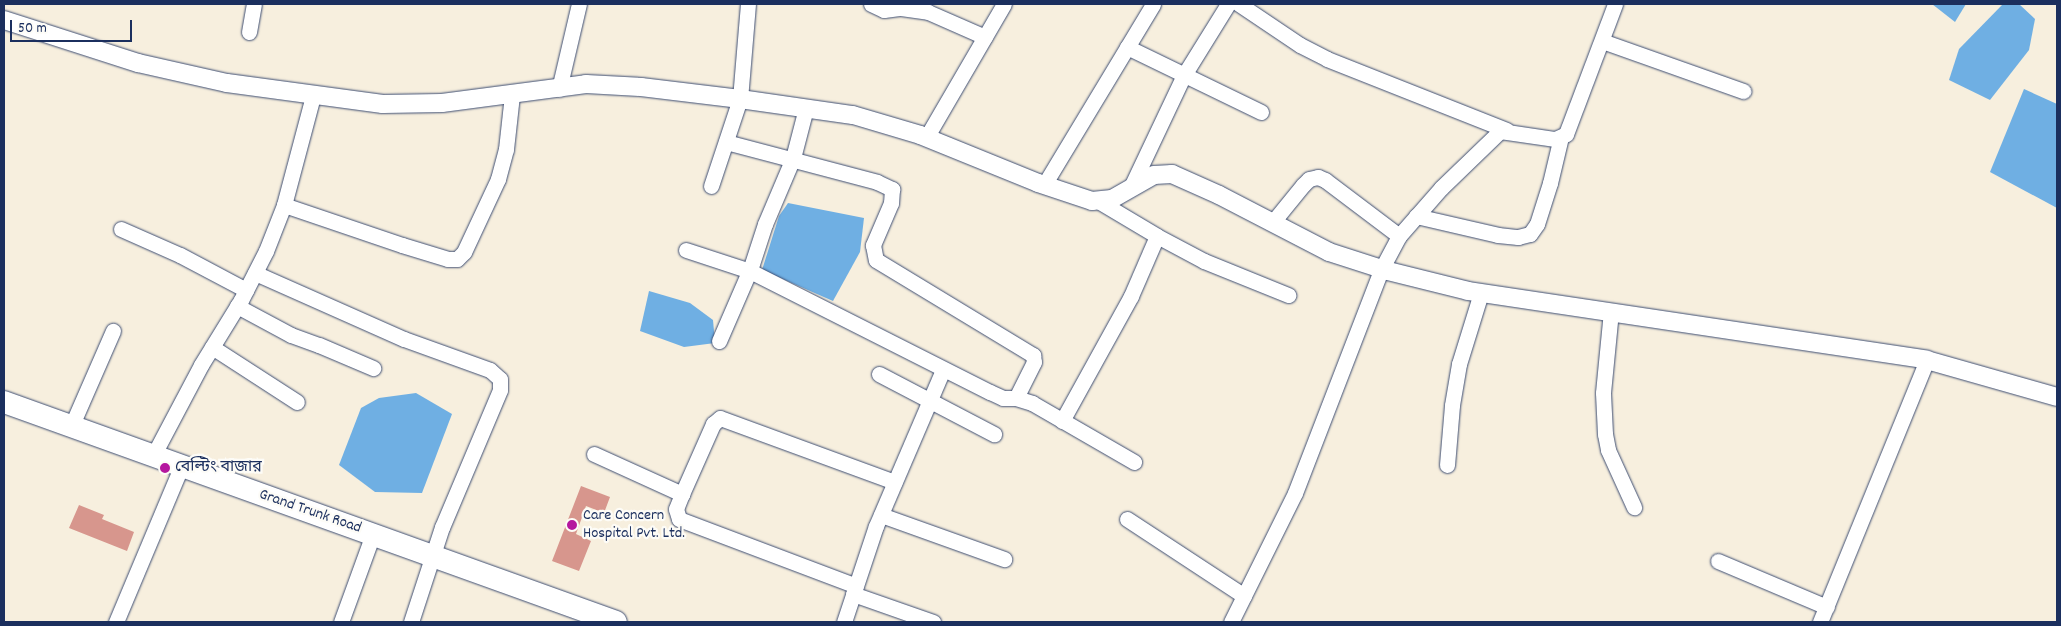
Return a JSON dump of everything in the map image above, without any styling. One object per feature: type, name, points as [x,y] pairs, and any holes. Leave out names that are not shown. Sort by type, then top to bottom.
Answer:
[{"type":"main road","name":"Grand Trunk Road","points":[[4,402],[616,622]]},
{"type":"street","points":[[249,32],[254,4]]},
{"type":"street","points":[[559,89],[579,4]]},
{"type":"street","points":[[711,186],[740,99],[748,4]]},
{"type":"street","points":[[871,4],[884,10],[901,8],[928,12],[985,37]]},
{"type":"street","points":[[926,138],[1004,4]]},
{"type":"street","points":[[1044,185],[1153,4]]},
{"type":"street","points":[[1131,187],[1184,75],[1228,4]]},
{"type":"street","points":[[1240,4],[1300,44],[1327,59],[1506,130],[1555,139],[1562,137]]},
{"type":"street","points":[[1416,216],[1498,235],[1518,237],[1530,234],[1537,224],[1545,200],[1562,137],[1569,128],[1615,4]]},
{"type":"street","points":[[4,20],[138,63],[227,83],[383,104],[442,103],[586,84],[641,87],[853,115],[926,138],[1044,185],[1100,202],[1157,236],[1204,260],[1288,295]]},
{"type":"street","points":[[1602,40],[1743,91]]},
{"type":"street","points":[[1127,47],[1261,112]]},
{"type":"street","points":[[284,205],[402,245],[448,259],[457,259],[464,252],[498,179],[506,149],[512,95]]},
{"type":"street","points":[[153,456],[266,251],[284,205],[313,96]]},
{"type":"street","points":[[719,341],[750,271],[765,224],[793,158],[806,108]]},
{"type":"street","points":[[1231,622],[1295,493],[1382,268],[1399,236],[1441,188],[1496,135],[1506,130]]},
{"type":"street","points":[[726,142],[793,158],[877,182],[892,189],[891,203],[874,245],[876,260],[1033,356],[1034,362],[1016,398]]},
{"type":"street","points":[[1100,202],[1117,197],[1154,175],[1172,174],[1218,195],[1329,252],[1382,268],[1481,293],[1611,310],[1927,360],[2057,397]]},
{"type":"street","points":[[1272,223],[1303,185],[1309,179],[1318,177],[1325,180],[1399,236]]},
{"type":"street","points":[[121,230],[180,255],[246,290]]},
{"type":"street","points":[[1062,421],[1131,296],[1157,236]]},
{"type":"street","points":[[686,250],[750,271],[943,370],[1003,398],[1016,398],[1032,403],[1134,462]]},
{"type":"street","points":[[255,273],[404,339],[490,370],[500,379],[500,390],[452,500],[410,622]]},
{"type":"street","points":[[1448,464],[1452,405],[1459,364],[1481,293]]},
{"type":"street","points":[[237,306],[291,336],[374,368]]},
{"type":"street","points":[[1611,310],[1603,393],[1605,434],[1608,450],[1634,507]]},
{"type":"street","points":[[71,427],[113,331]]},
{"type":"street","points":[[212,347],[297,402]]},
{"type":"street","points":[[1820,622],[1927,360]]},
{"type":"street","points":[[844,622],[881,515],[943,370]]},
{"type":"street","points":[[879,374],[994,434]]},
{"type":"street","points":[[894,482],[720,418],[713,424],[676,509],[679,519],[933,622]]},
{"type":"street","points":[[594,454],[682,494]]},
{"type":"street","points":[[116,622],[181,467]]},
{"type":"street","points":[[881,515],[1004,559]]},
{"type":"street","points":[[1127,519],[1244,596]]},
{"type":"street","points":[[341,622],[373,534]]},
{"type":"street","points":[[1718,561],[1827,607]]},
{"type":"water","points":[[1932,4],[1966,4],[1955,22]]},
{"type":"water","points":[[2003,4],[2019,4],[2035,19],[2029,50],[1990,100],[1949,80],[1959,49]]},
{"type":"water","points":[[2024,89],[2057,104],[2057,208],[1990,172]]},
{"type":"water","points":[[788,203],[864,218],[860,252],[833,301],[762,270],[779,216]]},
{"type":"water","points":[[649,291],[690,303],[713,320],[715,343],[684,347],[640,331]]},
{"type":"water","points":[[416,393],[452,414],[422,493],[375,492],[339,465],[361,408],[379,398]]},
{"type":"building","points":[[581,486],[610,497],[604,513],[586,506],[576,534],[591,541],[579,571],[552,561]]},
{"type":"building","points":[[79,505],[104,515],[102,519],[134,532],[127,551],[69,528]]},
{"type":"place","name":"বেল্টিং বাজার","points":[[165,468]]},
{"type":"place","name":"Care Concern Hospital Pvt. Ltd.","points":[[572,525]]}]
